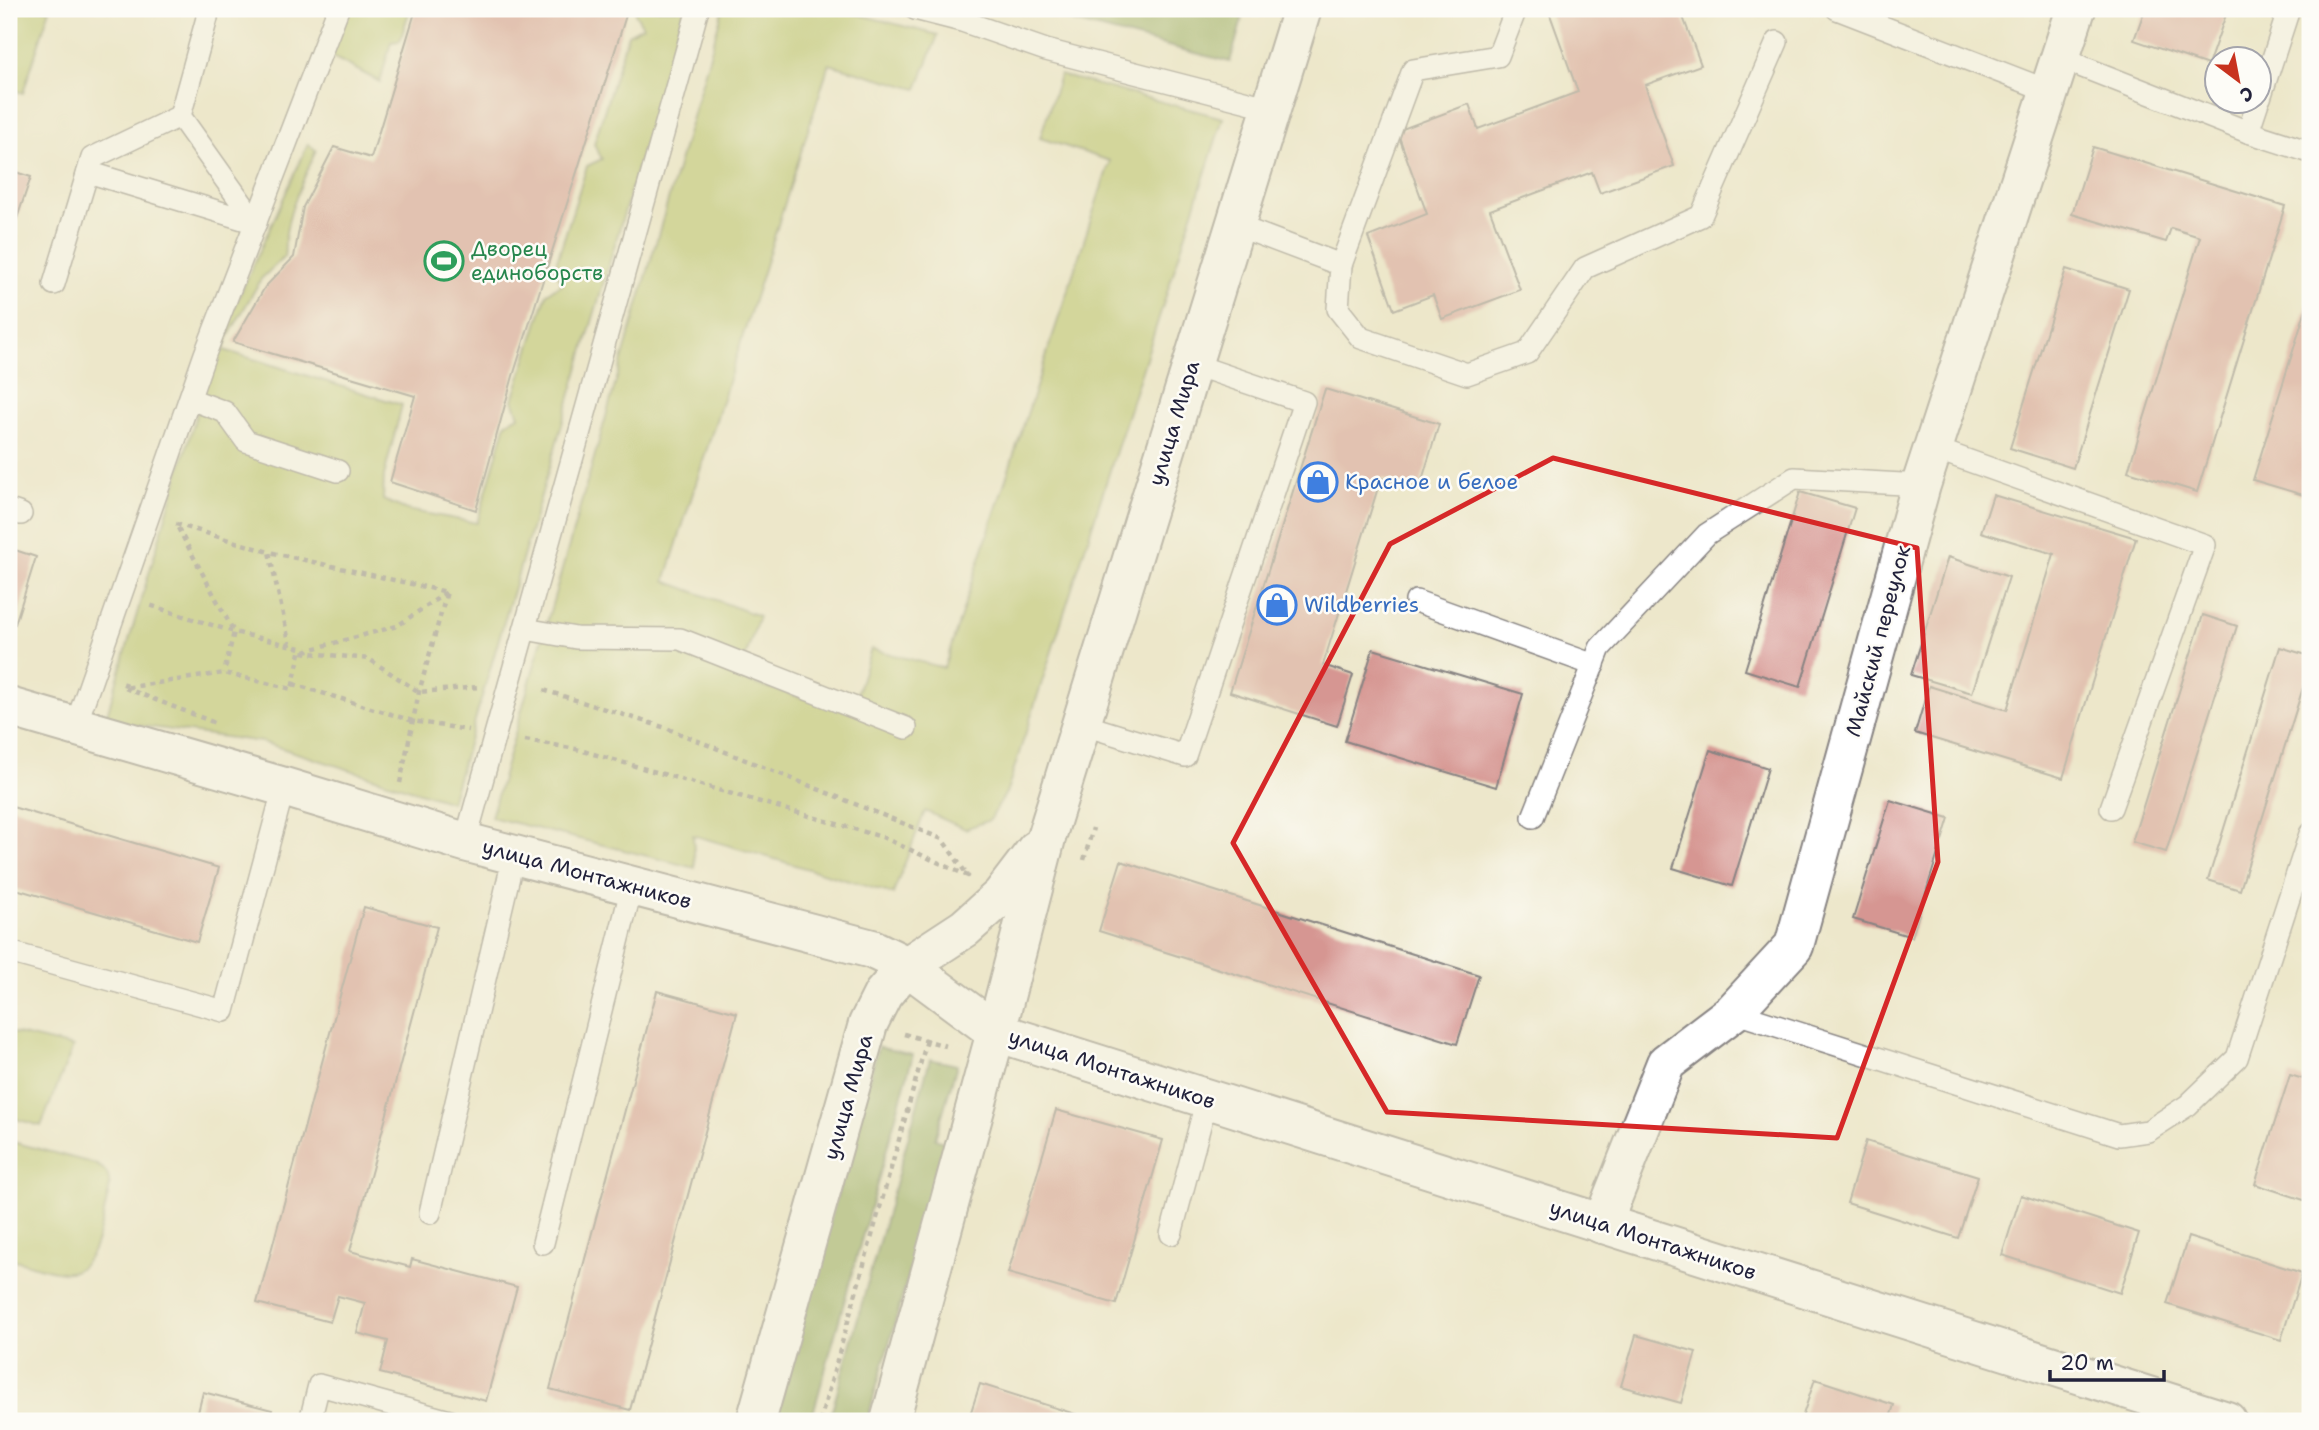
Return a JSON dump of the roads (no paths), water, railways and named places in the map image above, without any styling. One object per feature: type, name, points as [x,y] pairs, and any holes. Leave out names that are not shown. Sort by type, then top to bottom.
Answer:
[{"type":"street","name":"улица Мира","points":[[890,1421],[1046,838],[1302,9]]},
{"type":"street","name":"Майский переулок","points":[[1602,1224],[1666,1063],[1733,1012],[1794,946],[1921,485],[2076,9]]},
{"type":"street","name":"улица Монтажников","points":[[9,708],[466,842],[872,949],[907,966],[996,1032],[2227,1421]]},
{"type":"street","name":"улица Мира","points":[[756,1421],[869,1024],[883,994],[907,966],[965,928],[1001,896],[1046,838]]},
{"type":"lane","points":[[75,727],[190,399],[338,9]]},
{"type":"lane","points":[[466,842],[698,9]]},
{"type":"lane","points":[[915,9],[1046,50],[1271,108]]},
{"type":"lane","points":[[1516,9],[1498,56],[1413,70],[1342,265],[1338,309],[1361,338],[1467,374],[1527,353],[1585,268],[1701,216],[1777,42]]},
{"type":"lane","points":[[1837,9],[2310,152]]},
{"type":"lane","points":[[2274,54],[2289,9]]},
{"type":"lane","points":[[54,284],[92,158],[180,116],[207,18]]},
{"type":"lane","points":[[180,116],[256,223]]},
{"type":"lane","points":[[2248,132],[2254,116]]},
{"type":"lane","points":[[88,172],[256,223]]},
{"type":"lane","points":[[1235,225],[1342,265]]},
{"type":"lane","points":[[1082,724],[1185,756],[1304,402],[1192,364]]},
{"type":"lane","points":[[190,399],[225,412],[246,441],[338,471]]},
{"type":"lane","points":[[1933,448],[2205,545],[2111,808]]},
{"type":"lane","points":[[1533,817],[1600,648],[1707,534],[1794,478],[1921,485]]},
{"type":"lane","points":[[1416,601],[1594,665]]},
{"type":"lane","points":[[525,629],[576,638],[680,639],[906,727]]},
{"type":"lane","points":[[9,952],[224,1011],[284,787]]},
{"type":"lane","points":[[1733,1012],[2119,1135],[2148,1131],[2188,1105],[2237,1058],[2310,834]]},
{"type":"lane","points":[[430,1213],[514,855]]},
{"type":"lane","points":[[543,1244],[632,886]]},
{"type":"lane","points":[[1171,1234],[1207,1099]]},
{"type":"lane","points":[[310,1421],[319,1385],[450,1421]]},
{"type":"place","name":"Дворец единоборств","points":[[444,261]]},
{"type":"place","name":"Красное и белое","points":[[1318,482]]},
{"type":"place","name":"Wildberries","points":[[1277,605]]}]
